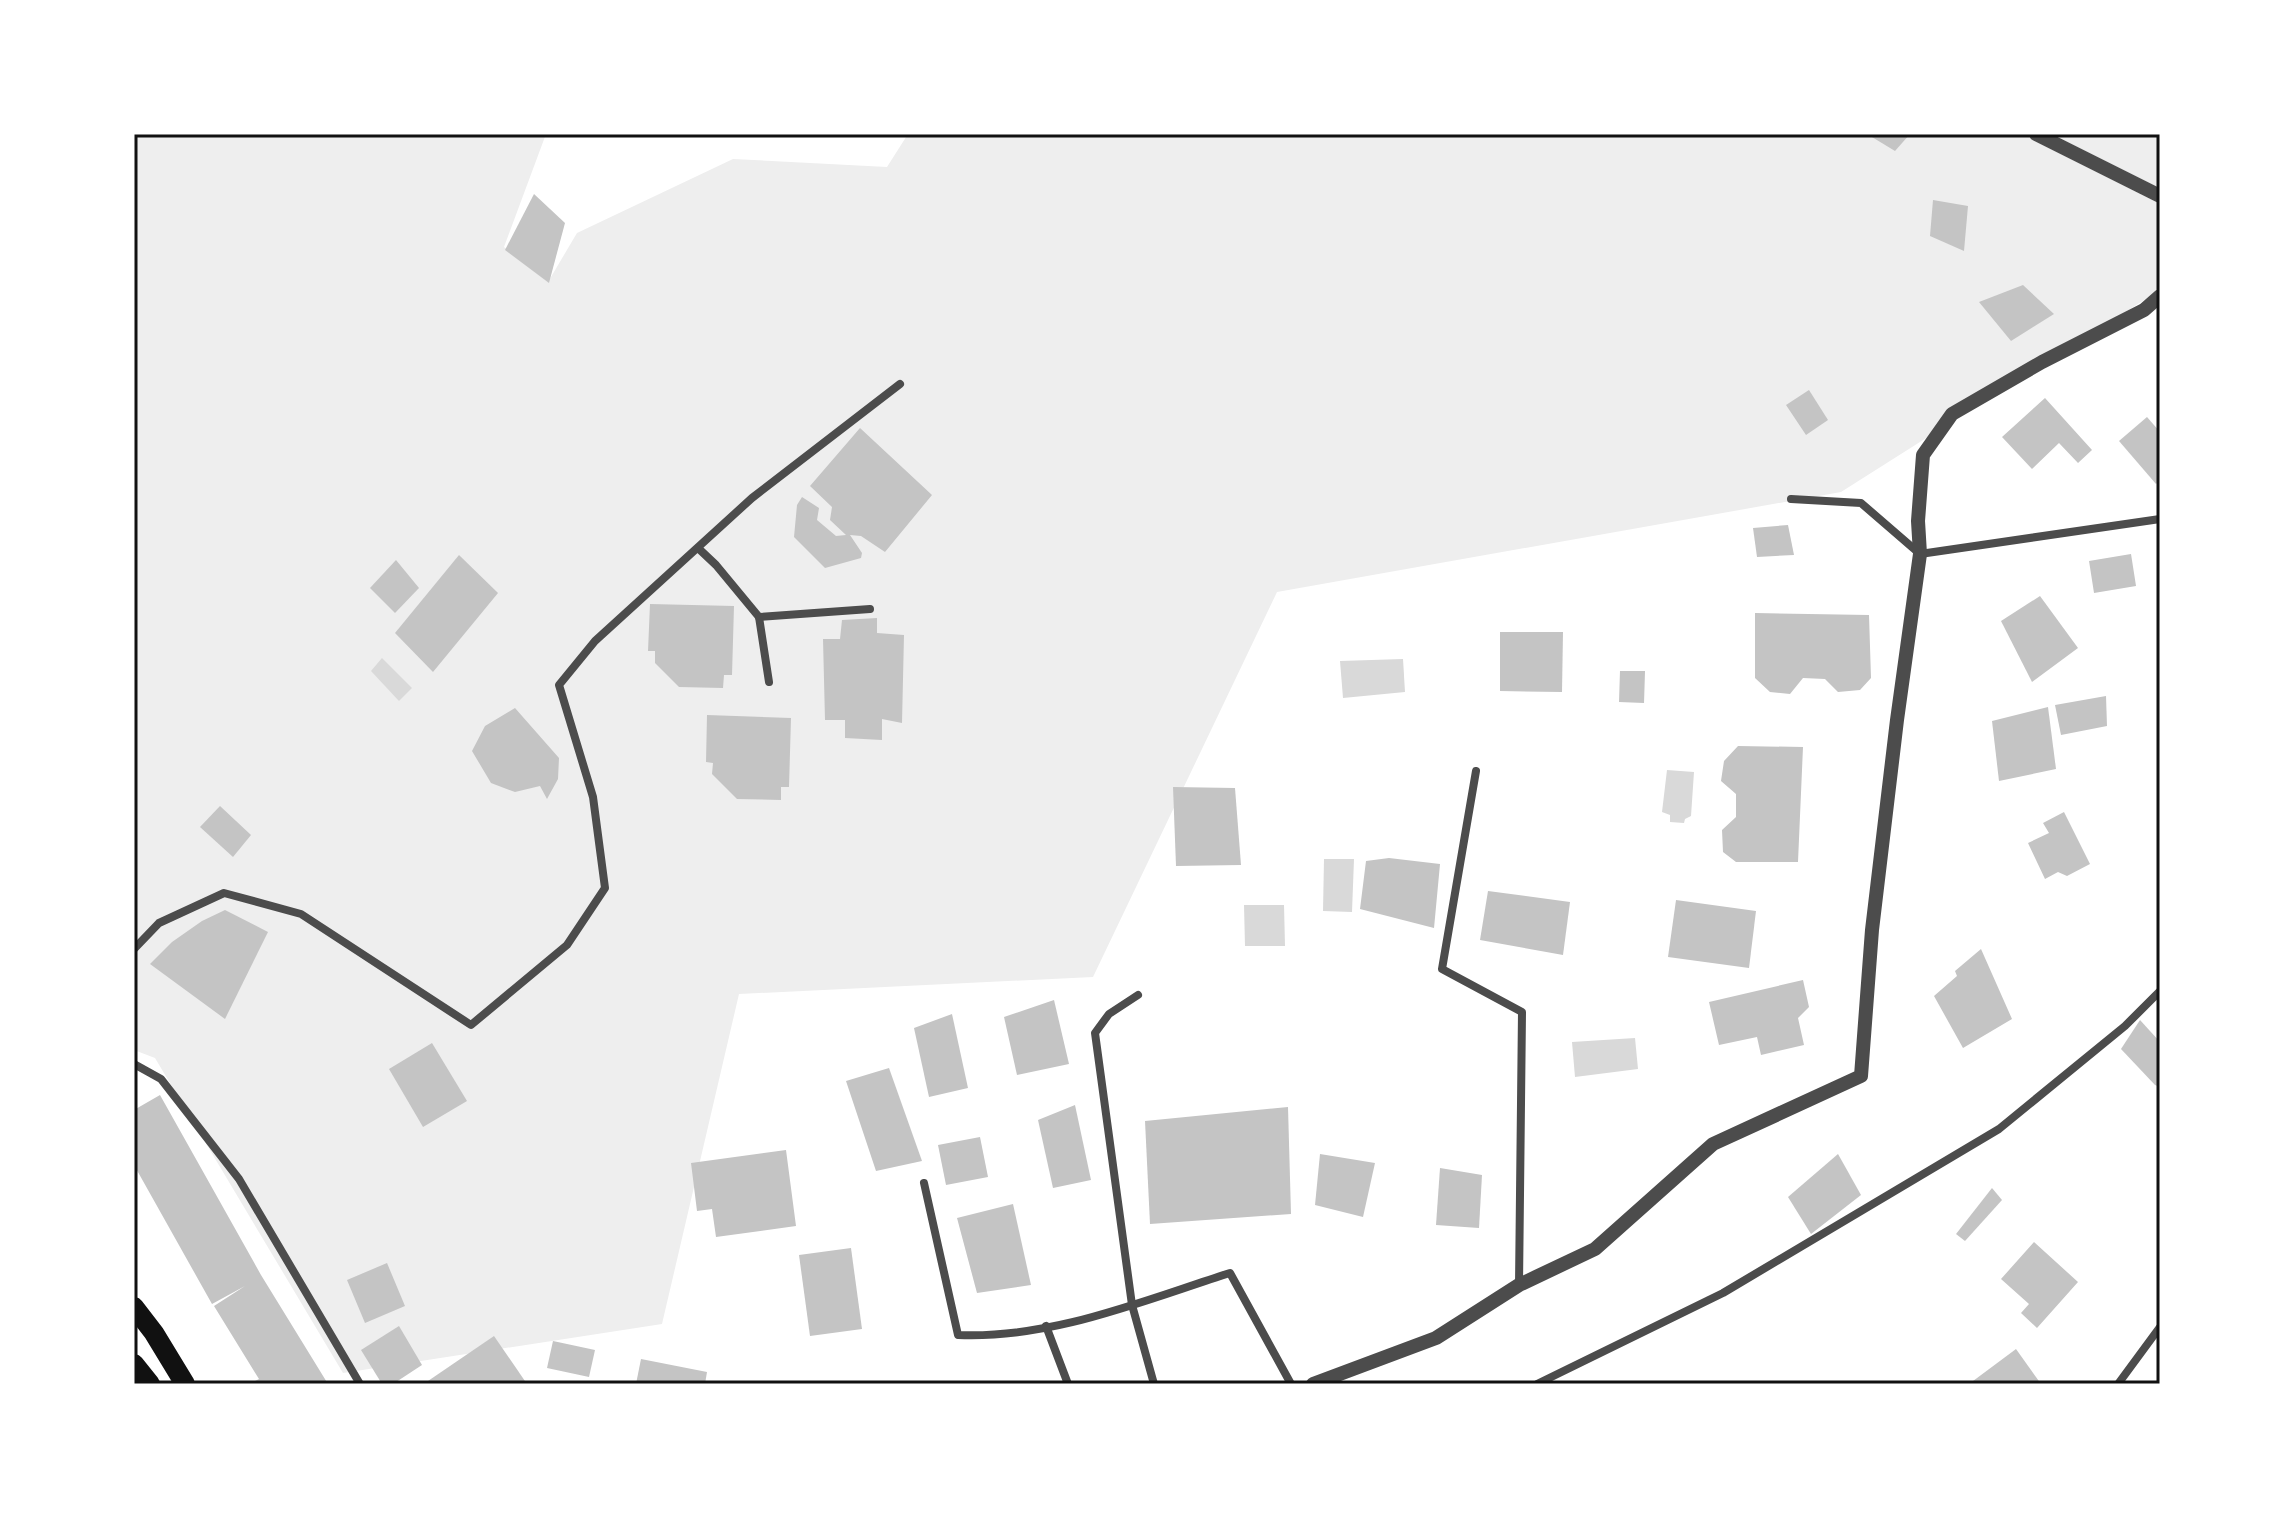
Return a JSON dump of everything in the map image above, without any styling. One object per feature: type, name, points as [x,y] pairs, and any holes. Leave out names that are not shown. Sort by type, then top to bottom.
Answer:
[{"type":"main road","points":[[134,1307],[185,1384]]},
{"type":"main road","points":[[134,1364],[150,1384]]},
{"type":"street","points":[[2036,134],[2060,139],[2160,196]]},
{"type":"street","points":[[1313,1384],[1436,1338],[1519,1285],[1595,1249],[1713,1144],[1861,1076],[1872,930],[1920,554],[1918,521],[1923,455],[1952,414],[2042,362],[2144,310],[2160,296]]},
{"type":"street","points":[[134,949],[159,923],[224,893],[301,914],[471,1025],[567,945],[605,888],[593,797],[559,685],[595,641],[752,498],[900,384]]},
{"type":"street","points":[[1791,499],[1861,503],[1920,554],[2160,519]]},
{"type":"street","points":[[698,548],[759,617],[769,682]]},
{"type":"street","points":[[759,617],[870,609]]},
{"type":"street","points":[[1476,771],[1442,969],[1522,1012],[1519,1285]]},
{"type":"street","points":[[1537,1384],[1723,1293],[1999,1129],[2125,1026],[2160,991]]},
{"type":"street","points":[[1138,995],[1109,1014],[1095,1033],[1132,1305],[1154,1384]]},
{"type":"street","points":[[134,1064],[161,1079],[239,1179],[360,1384]]},
{"type":"street","points":[[924,1183],[958,1335],[988,1336],[1089,1319],[1230,1273],[1291,1384]]},
{"type":"street","points":[[1046,1326],[1068,1384]]},
{"type":"street","points":[[2118,1384],[2160,1327]]},
{"type":"shaded area","points":[[134,134],[546,134],[504,247],[548,282],[577,233],[733,159],[887,167],[908,134],[2160,134],[2160,290],[1841,492],[1277,592],[1093,977],[739,994],[662,1324],[343,1373],[155,1058],[134,1050]]},
{"type":"shaded area","points":[[382,658],[412,688],[399,701],[371,671]]},
{"type":"shaded area","points":[[1403,659],[1405,692],[1343,698],[1340,661]]},
{"type":"shaded area","points":[[1667,770],[1694,772],[1691,816],[1684,823],[1670,822],[1670,815],[1662,812]]},
{"type":"shaded area","points":[[1324,859],[1354,859],[1352,912],[1323,911]]},
{"type":"shaded area","points":[[1244,905],[1284,905],[1285,946],[1245,946]]},
{"type":"shaded area","points":[[1635,1038],[1638,1069],[1575,1077],[1572,1042]]},
{"type":"building","points":[[1867,134],[1910,134],[1895,151]]},
{"type":"building","points":[[534,194],[565,223],[549,283],[505,250]]},
{"type":"building","points":[[1933,200],[1968,206],[1964,251],[1930,236]]},
{"type":"building","points":[[2023,285],[2054,314],[2011,341],[1979,302]]},
{"type":"building","points":[[1809,390],[1828,420],[1806,435],[1786,405]]},
{"type":"building","points":[[2045,398],[2092,450],[2078,463],[2059,443],[2032,469],[2002,437]]},
{"type":"building","points":[[2147,417],[2160,432],[2160,480],[2156,484],[2119,441]]},
{"type":"building","points":[[860,428],[932,495],[885,552],[861,536],[850,535],[862,553],[861,558],[825,568],[794,537],[797,505],[802,497],[819,508],[817,520],[836,536],[846,535],[830,520],[832,507],[810,486]]},
{"type":"building","points":[[1788,525],[1794,555],[1757,557],[1753,528]]},
{"type":"building","points":[[2131,554],[2136,586],[2094,593],[2089,561]]},
{"type":"building","points":[[459,555],[498,593],[433,672],[395,633]]},
{"type":"building","points":[[396,560],[419,588],[395,613],[370,588]]},
{"type":"building","points":[[2040,596],[2078,648],[2032,682],[2001,621]]},
{"type":"building","points":[[650,604],[734,606],[732,675],[724,675],[723,688],[679,687],[655,663],[655,651],[648,651]]},
{"type":"building","points":[[1755,613],[1869,615],[1871,678],[1860,690],[1838,692],[1825,679],[1803,678],[1790,694],[1770,692],[1755,678]]},
{"type":"building","points":[[877,618],[877,633],[904,635],[902,723],[882,719],[882,740],[845,738],[845,720],[825,720],[823,639],[840,639],[842,620]]},
{"type":"building","points":[[1500,632],[1563,632],[1562,692],[1500,691]]},
{"type":"building","points":[[1620,671],[1645,671],[1644,703],[1619,702]]},
{"type":"building","points":[[2106,696],[2107,726],[2061,735],[2055,705]]},
{"type":"building","points":[[2048,707],[2056,769],[1999,781],[1992,721]]},
{"type":"building","points":[[515,708],[559,758],[558,779],[547,799],[540,786],[515,792],[491,783],[472,751],[485,726]]},
{"type":"building","points":[[707,715],[791,718],[789,787],[781,787],[781,800],[737,799],[712,774],[713,763],[706,762]]},
{"type":"building","points":[[1738,746],[1803,747],[1798,862],[1736,862],[1723,852],[1722,830],[1736,817],[1736,794],[1721,781],[1724,761]]},
{"type":"building","points":[[1173,787],[1235,788],[1241,865],[1176,866]]},
{"type":"building","points":[[220,806],[251,835],[233,857],[200,827]]},
{"type":"building","points":[[2064,812],[2090,864],[2067,876],[2058,872],[2045,879],[2028,843],[2049,833],[2043,823]]},
{"type":"building","points":[[1389,858],[1440,864],[1434,928],[1360,909],[1366,861]]},
{"type":"building","points":[[1488,891],[1570,902],[1563,955],[1480,940]]},
{"type":"building","points":[[1676,900],[1756,911],[1749,968],[1668,957]]},
{"type":"building","points":[[225,910],[268,932],[225,1019],[150,964],[172,942],[202,921]]},
{"type":"building","points":[[1981,949],[2012,1019],[1963,1048],[1934,996],[1957,976],[1955,971]]},
{"type":"building","points":[[1803,980],[1809,1007],[1798,1018],[1804,1045],[1761,1055],[1757,1037],[1719,1045],[1709,1002]]},
{"type":"building","points":[[1054,1000],[1069,1064],[1017,1075],[1004,1017]]},
{"type":"building","points":[[952,1014],[968,1088],[929,1097],[914,1028]]},
{"type":"building","points":[[2140,1020],[2160,1042],[2160,1087],[2121,1049]]},
{"type":"building","points":[[432,1043],[467,1101],[423,1127],[389,1069]]},
{"type":"building","points":[[889,1068],[922,1161],[876,1171],[846,1081]]},
{"type":"building","points":[[160,1095],[261,1275],[328,1384],[249,1384],[259,1379],[214,1306],[245,1286],[212,1304],[134,1165],[134,1110]]},
{"type":"building","points":[[1075,1105],[1091,1180],[1053,1188],[1038,1120]]},
{"type":"building","points":[[1288,1107],[1291,1214],[1150,1224],[1145,1121]]},
{"type":"building","points":[[980,1137],[988,1177],[946,1185],[938,1145]]},
{"type":"building","points":[[786,1150],[796,1226],[716,1237],[712,1209],[697,1211],[691,1163]]},
{"type":"building","points":[[1320,1154],[1375,1163],[1363,1217],[1315,1205]]},
{"type":"building","points":[[1838,1154],[1861,1195],[1811,1234],[1788,1197]]},
{"type":"building","points":[[1440,1168],[1482,1175],[1479,1228],[1436,1225]]},
{"type":"building","points":[[1992,1188],[2002,1200],[1965,1241],[1956,1234]]},
{"type":"building","points":[[1013,1204],[1031,1285],[977,1293],[957,1218]]},
{"type":"building","points":[[2034,1242],[2078,1282],[2037,1328],[2021,1313],[2029,1304],[2001,1279]]},
{"type":"building","points":[[851,1248],[862,1329],[810,1336],[799,1255]]},
{"type":"building","points":[[387,1263],[405,1306],[365,1323],[347,1280]]},
{"type":"building","points":[[399,1326],[422,1365],[393,1384],[382,1384],[361,1350]]},
{"type":"building","points":[[494,1336],[527,1384],[430,1384],[428,1381]]},
{"type":"building","points":[[553,1341],[595,1350],[589,1377],[547,1368]]},
{"type":"building","points":[[2016,1349],[2041,1384],[1969,1384]]},
{"type":"building","points":[[641,1359],[707,1372],[705,1384],[636,1384]]}]
